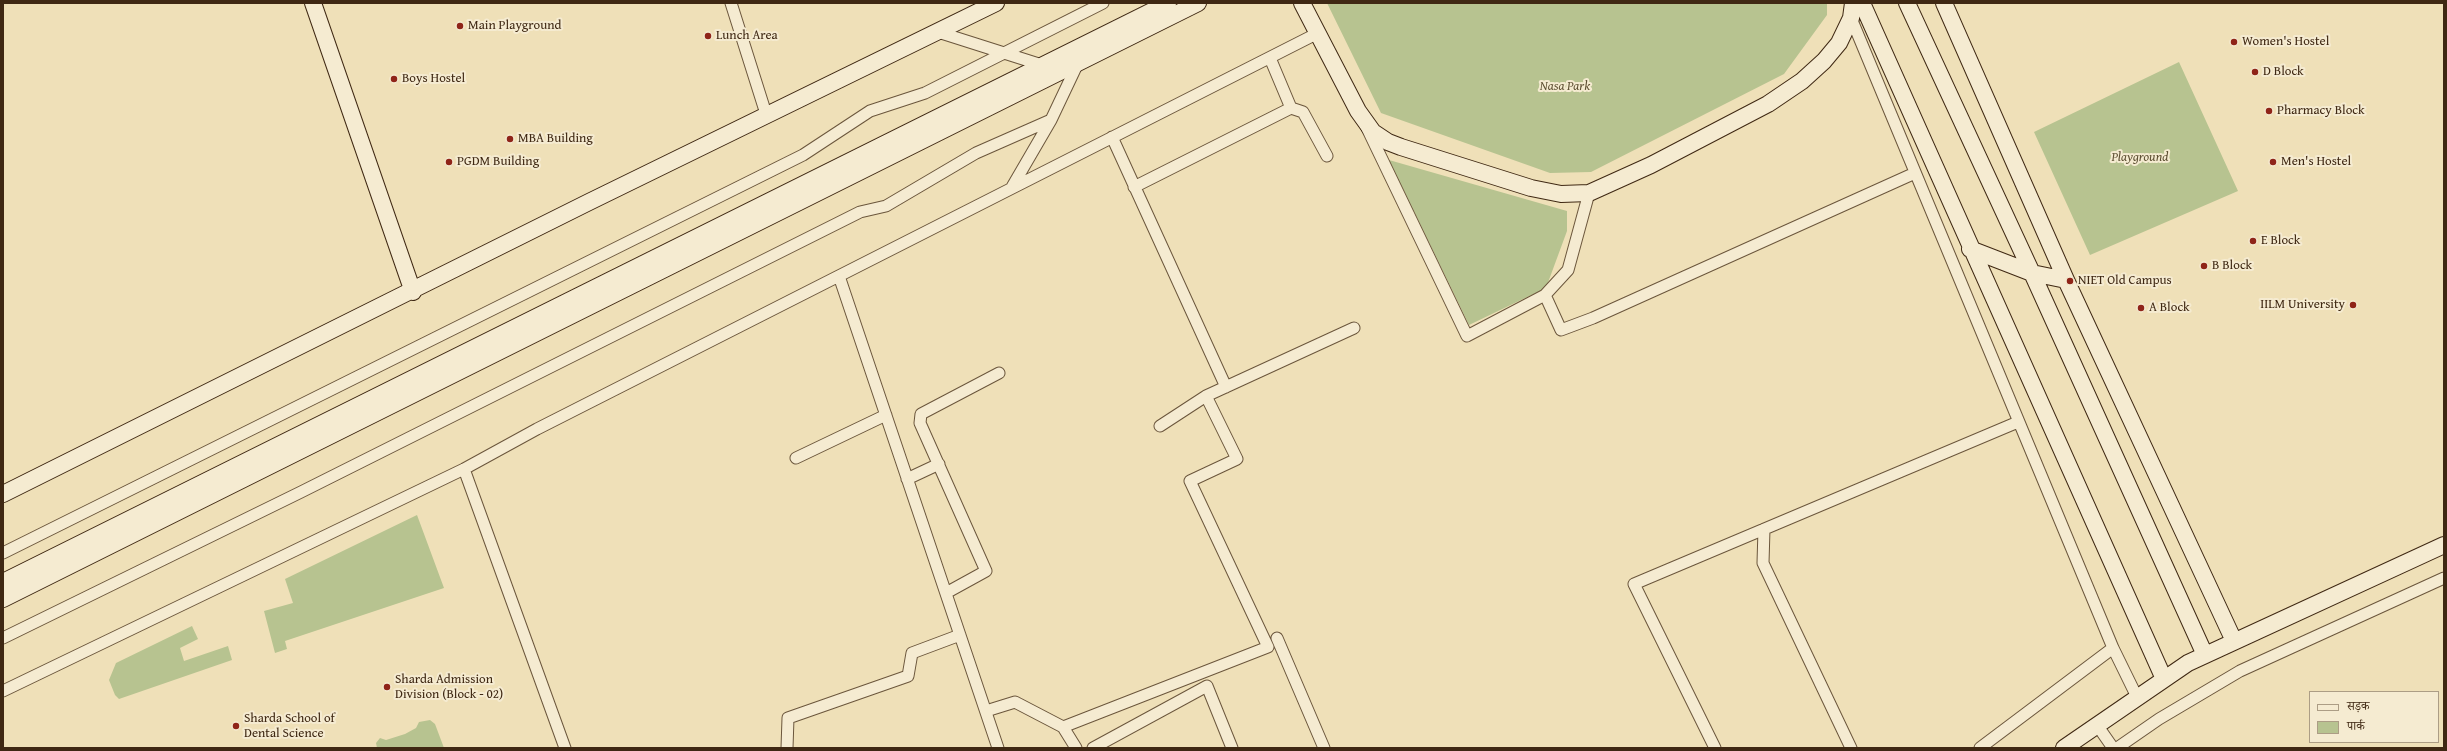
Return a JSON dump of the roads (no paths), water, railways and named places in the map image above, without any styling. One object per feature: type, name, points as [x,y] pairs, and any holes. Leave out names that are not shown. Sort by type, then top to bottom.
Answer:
[{"type":"street","points":[[313,3],[413,292]]},
{"type":"street","points":[[731,3],[767,116]]},
{"type":"street","points":[[3,494],[413,292],[589,202],[996,3]]},
{"type":"street","points":[[3,553],[803,155],[870,111],[925,93],[1103,3]]},
{"type":"street","points":[[3,582],[1045,66],[1168,3]]},
{"type":"street","points":[[3,599],[1198,3]]},
{"type":"street","points":[[1302,3],[1358,112],[1467,336],[1545,296],[1568,270],[1589,193]]},
{"type":"street","points":[[1862,3],[1970,249],[2164,679]]},
{"type":"street","points":[[1907,3],[2032,273],[2204,655]]},
{"type":"street","points":[[1944,3],[2066,280],[2234,641]]},
{"type":"street","points":[[1358,112],[1373,132],[1388,142],[1401,147],[1531,188],[1561,194],[1589,193],[1652,165],[1768,104],[1802,81],[1839,43],[1852,11]]},
{"type":"street","points":[[1852,11],[1915,173],[2018,422],[2112,648],[2137,697]]},
{"type":"street","points":[[938,32],[1045,66]]},
{"type":"street","points":[[3,691],[464,469],[537,429],[1318,33]]},
{"type":"street","points":[[1270,58],[1291,108]]},
{"type":"street","points":[[1012,187],[1051,120],[1078,63]]},
{"type":"street","points":[[1134,187],[1291,108],[1303,112],[1327,156]]},
{"type":"street","points":[[3,638],[308,489],[860,212],[886,206],[976,153],[1051,120]]},
{"type":"street","points":[[1112,137],[1226,387]]},
{"type":"street","points":[[1545,296],[1562,330],[1593,318],[1915,173]]},
{"type":"street","points":[[1970,249],[2032,273],[2066,280]]},
{"type":"street","points":[[839,276],[998,748]]},
{"type":"street","points":[[1160,426],[1206,396],[1354,328]]},
{"type":"street","points":[[946,593],[986,571],[920,424],[921,414],[999,373]]},
{"type":"street","points":[[1063,727],[1268,646],[1190,481],[1237,459],[1206,396]]},
{"type":"street","points":[[796,458],[886,415]]},
{"type":"street","points":[[1715,748],[1634,584],[2018,422]]},
{"type":"street","points":[[907,479],[939,464]]},
{"type":"street","points":[[464,469],[565,748]]},
{"type":"street","points":[[1764,529],[1763,564],[1851,748]]},
{"type":"street","points":[[2064,748],[2188,663],[2444,544]]},
{"type":"street","points":[[2117,748],[2160,719],[2240,671],[2444,578]]},
{"type":"street","points":[[787,748],[788,718],[908,676],[912,653],[960,635]]},
{"type":"street","points":[[1277,638],[1324,748]]},
{"type":"street","points":[[1980,748],[2112,648]]},
{"type":"street","points":[[1093,748],[1207,686],[1232,748]]},
{"type":"street","points":[[986,711],[1015,702],[1063,727],[1076,748]]},
{"type":"street","points":[[2097,725],[2113,748]]},
{"type":"place","name":"Main Playground","points":[[460,26]]},
{"type":"place","name":"Lunch Area","points":[[708,36]]},
{"type":"place","name":"Women's Hostel","points":[[2234,42]]},
{"type":"place","name":"D Block","points":[[2255,72]]},
{"type":"place","name":"Boys Hostel","points":[[394,79]]},
{"type":"place","name":"Pharmacy Block","points":[[2269,111]]},
{"type":"place","name":"MBA Building","points":[[510,139]]},
{"type":"place","name":"PGDM Building","points":[[449,162]]},
{"type":"place","name":"Men's Hostel","points":[[2273,162]]},
{"type":"place","name":"E Block","points":[[2253,241]]},
{"type":"place","name":"B Block","points":[[2204,266]]},
{"type":"place","name":"NIET Old Campus","points":[[2070,281]]},
{"type":"place","name":"IILM University","points":[[2353,305]]},
{"type":"place","name":"A Block","points":[[2141,308]]},
{"type":"place","name":"Sharda Admission Division (Block - 02)","points":[[387,687]]},
{"type":"place","name":"Sharda School of Dental Science","points":[[236,726]]},
{"type":"park label","name":"Nasa Park","points":[[1565,87]]},
{"type":"park label","name":"Playground","points":[[2140,158]]}]
